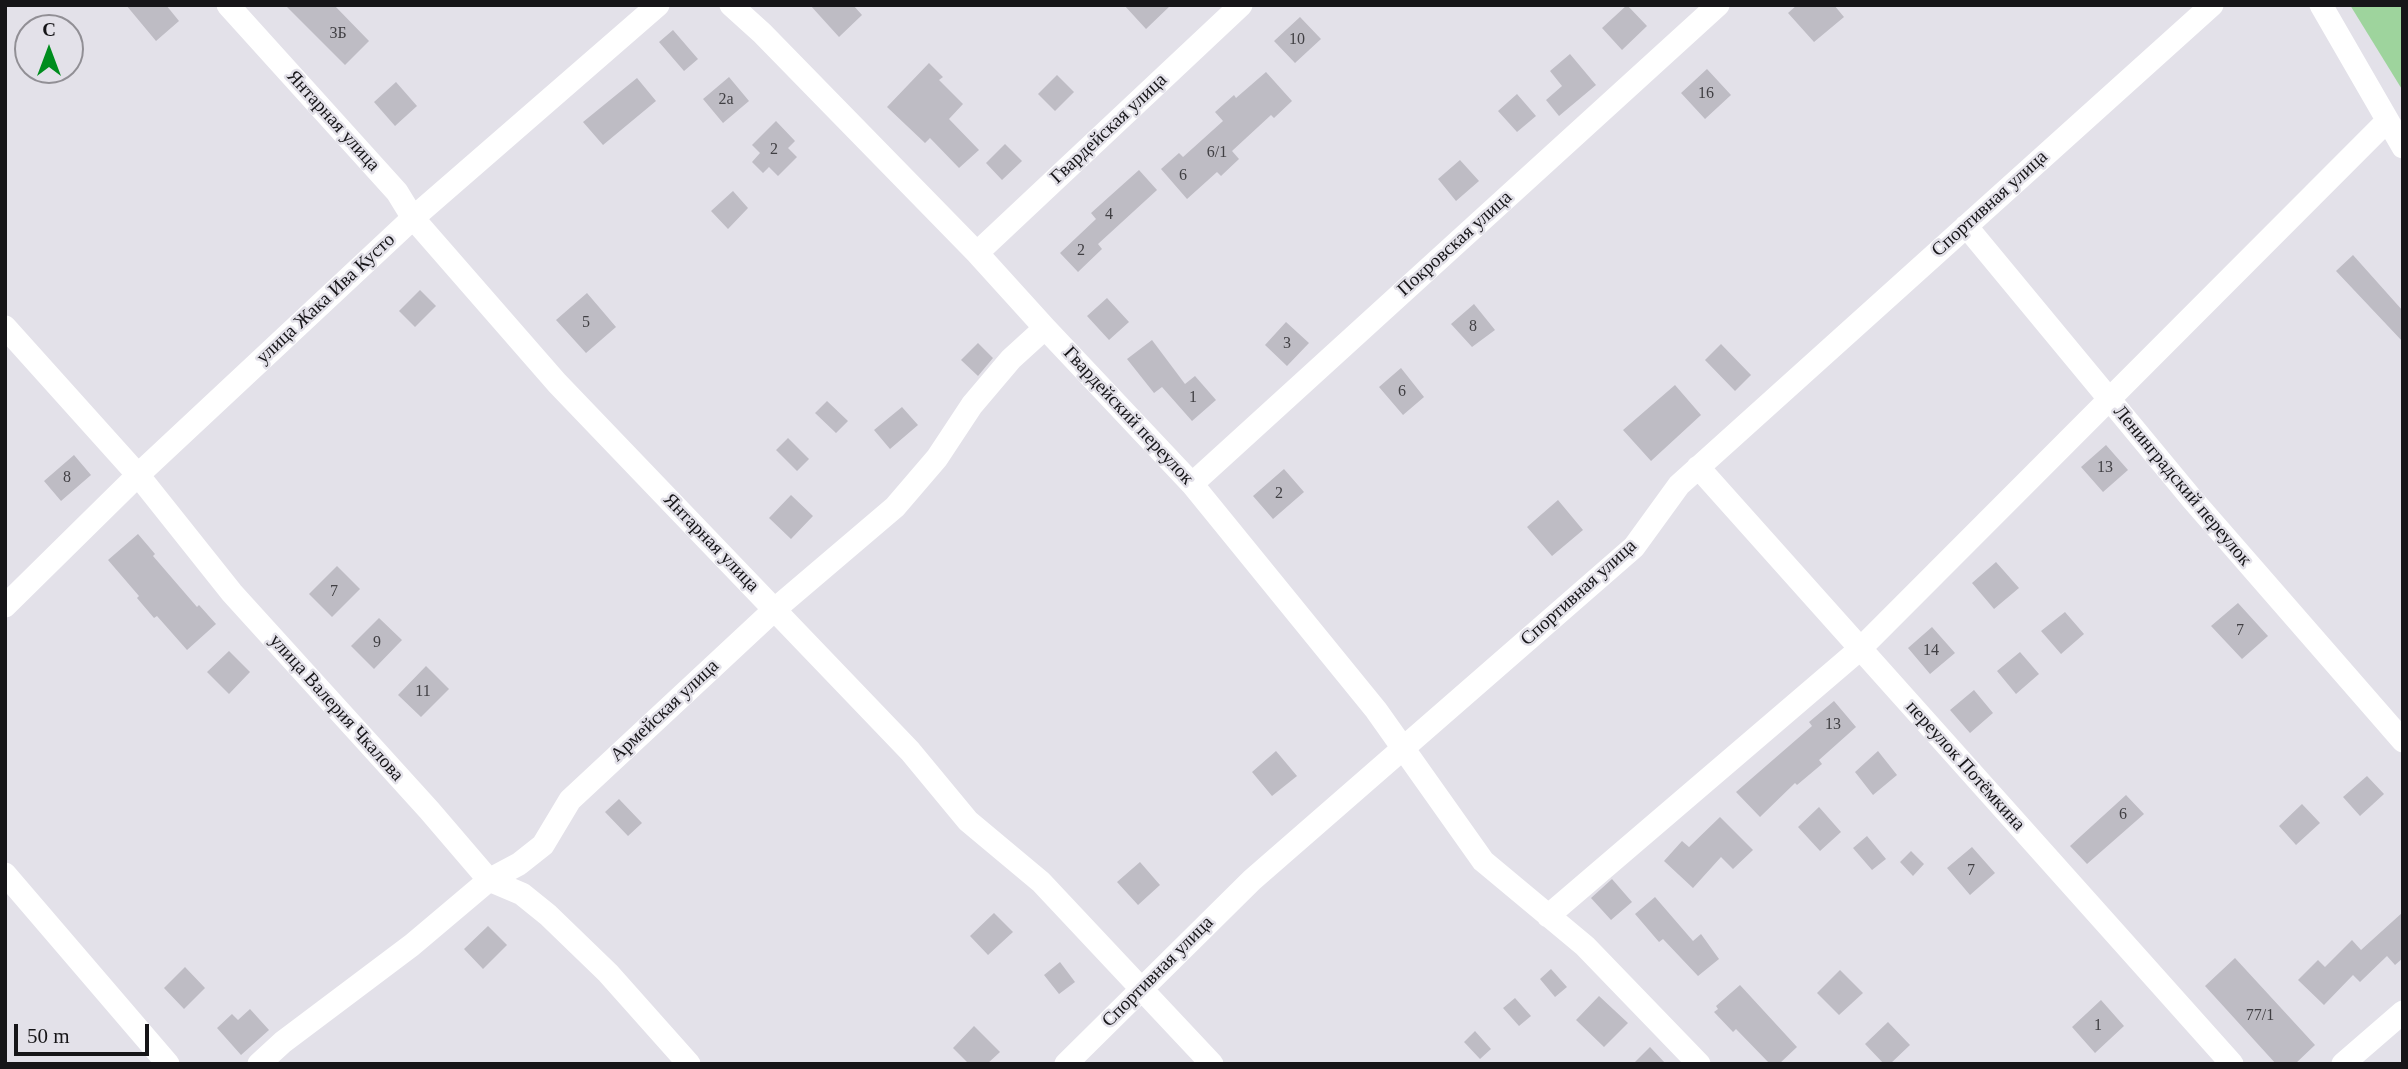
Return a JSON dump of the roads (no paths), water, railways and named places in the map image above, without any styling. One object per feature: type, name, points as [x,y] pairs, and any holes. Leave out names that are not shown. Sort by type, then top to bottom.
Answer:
[{"type":"street","name":"Янтарная улица","points":[[228,5],[397,192],[413,218],[557,383],[910,751],[968,821],[1041,882],[1212,1064]]},
{"type":"street","name":"улица Жака Ива Кусто","points":[[5,606],[138,475],[413,218],[659,5]]},
{"type":"street","name":"Гвардейский переулок","points":[[731,5],[762,33],[977,253],[1192,484],[1376,710],[1483,861],[1585,946],[1699,1064]]},
{"type":"street","name":"Гвардейская улица","points":[[977,253],[1241,5]]},
{"type":"street","name":"Покровская улица","points":[[1192,484],[1718,5]]},
{"type":"street","name":"Спортивная улица","points":[[1066,1064],[1252,880],[1634,547],[1679,485],[1698,467],[2212,5]]},
{"type":"street","points":[[2321,5],[2403,147]]},
{"type":"street","points":[[1548,916],[1860,649],[2387,121]]},
{"type":"street","name":"Ленинградский переулок","points":[[1966,226],[2192,499],[2403,741]]},
{"type":"street","name":"улица Валерия Чкалова","points":[[5,327],[138,475],[232,593],[429,810],[488,880],[522,894],[548,915],[608,973],[689,1064]]},
{"type":"street","name":"Армейская улица","points":[[259,1064],[283,1042],[412,945],[488,880],[519,864],[543,845],[570,800],[774,610],[895,507],[937,458],[972,405],[1011,359],[1045,328]]},
{"type":"street","name":"переулок Потёмкина","points":[[1698,467],[2232,1064]]},
{"type":"street","points":[[5,874],[169,1064]]},
{"type":"street","points":[[2343,1064],[2403,1012]]}]
